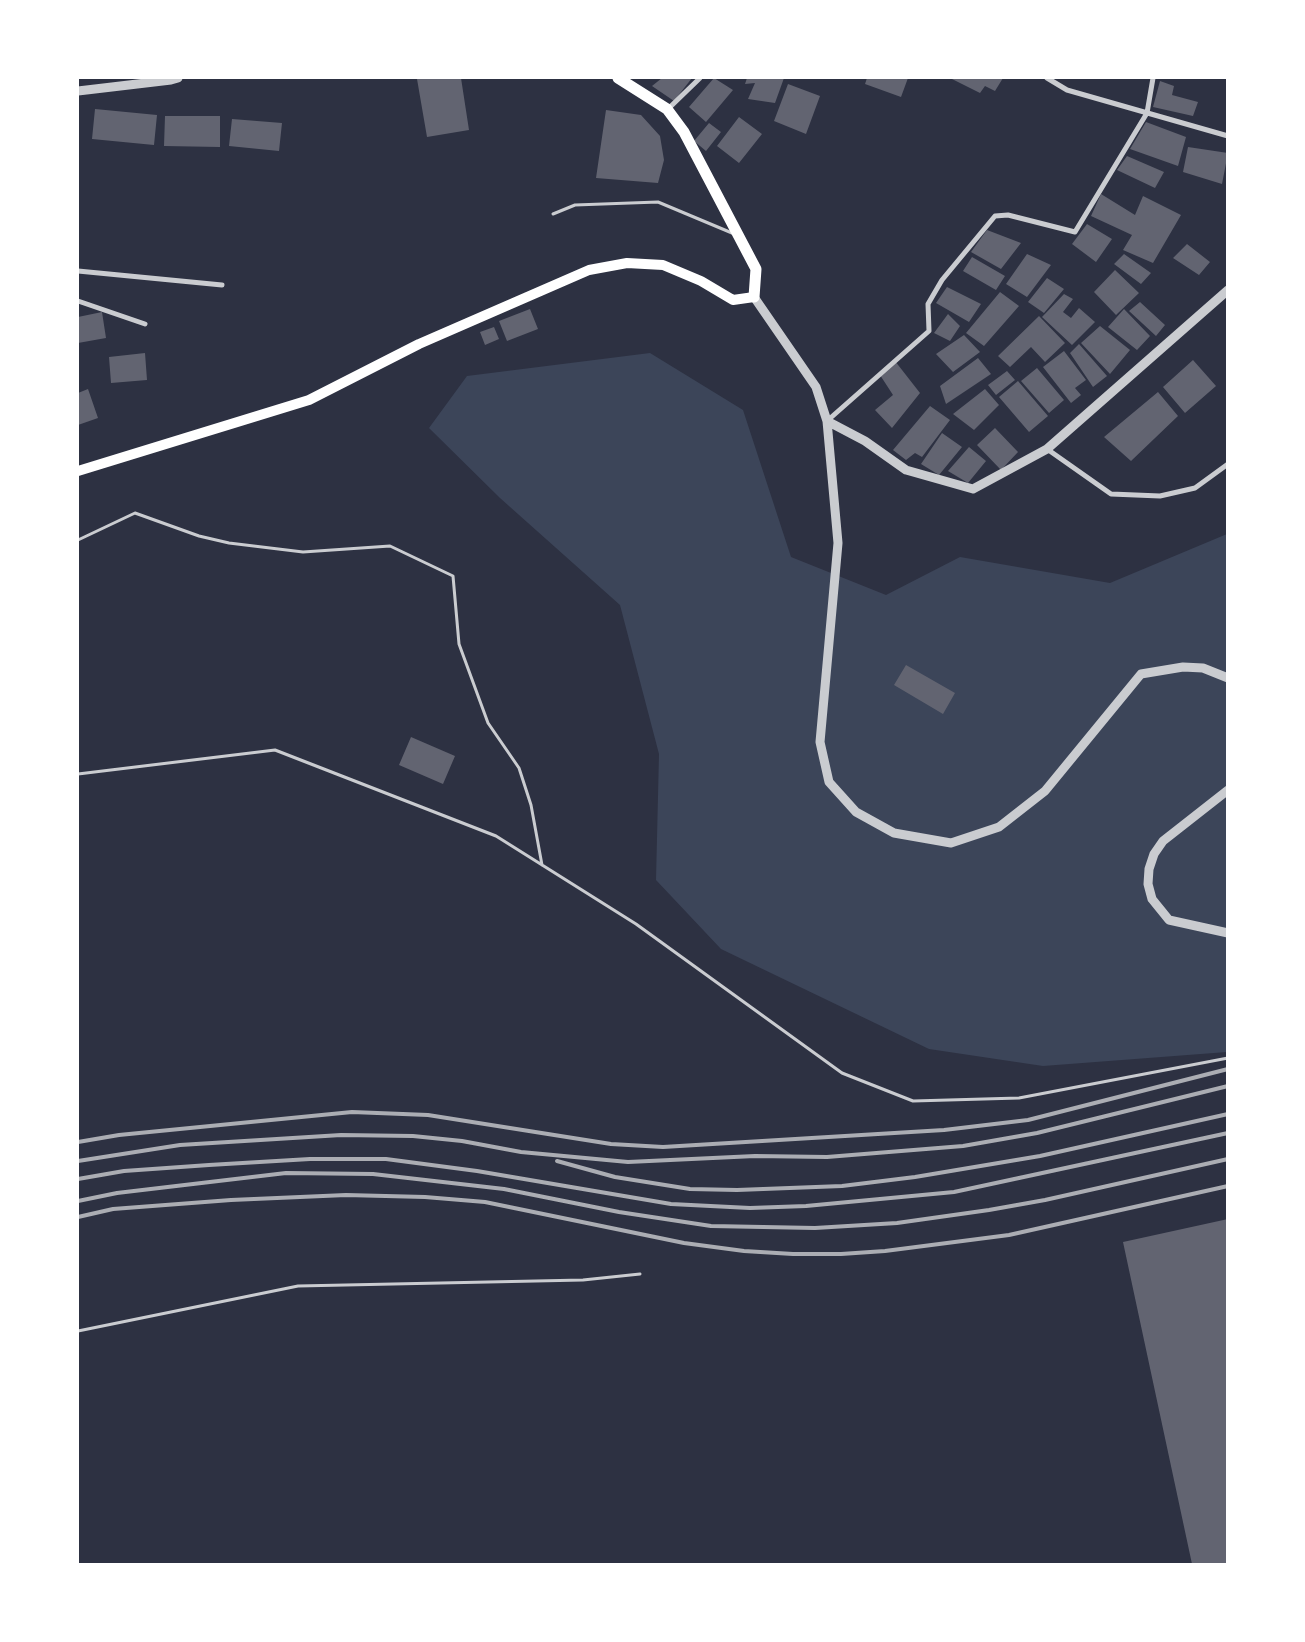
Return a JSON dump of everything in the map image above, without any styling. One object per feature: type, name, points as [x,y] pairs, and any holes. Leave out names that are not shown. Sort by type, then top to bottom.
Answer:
[{"type":"main road","points":[[78,471],[309,400],[419,344],[589,270],[627,263],[663,265],[701,281],[733,300],[754,297],[756,269],[684,132],[667,109],[618,78]]},
{"type":"street","points":[[78,91],[178,78]]},
{"type":"street","points":[[667,109],[700,78]]},
{"type":"street","points":[[1047,78],[1067,90],[1228,136]]},
{"type":"street","points":[[827,421],[929,331],[928,304],[942,280],[995,216],[1008,215],[1075,232],[1147,113],[1153,78]]},
{"type":"street","points":[[78,271],[222,285]]},
{"type":"street","points":[[827,421],[866,441],[906,470],[973,489],[1047,449],[1228,290]]},
{"type":"street","points":[[754,297],[816,387],[827,421],[838,543],[820,742],[829,782],[856,812],[894,833],[952,843],[999,827],[1045,791],[1141,674],[1183,667],[1203,668],[1228,678]]},
{"type":"street","points":[[78,301],[145,324]]},
{"type":"street","points":[[1047,449],[1111,494],[1160,496],[1195,488],[1228,464]]},
{"type":"street","points":[[1228,790],[1163,841],[1154,854],[1149,869],[1148,884],[1152,899],[1169,920],[1228,933]]},
{"type":"lane","points":[[553,214],[575,205],[658,202],[737,235]]},
{"type":"lane","points":[[78,540],[135,513],[200,536],[229,543],[303,552],[390,546],[453,576],[459,644],[488,723],[519,768],[531,804],[543,865]]},
{"type":"lane","points":[[78,774],[275,750],[496,836],[636,924],[842,1073],[913,1101],[1019,1098],[1228,1058]]},
{"type":"lane","points":[[78,1331],[298,1286],[583,1280],[640,1274]]},
{"type":"shaded area","points":[[650,353],[743,410],[791,557],[886,595],[960,557],[1110,583],[1227,534],[1227,1052],[1043,1066],[929,1049],[721,949],[656,880],[659,754],[620,605],[500,498],[429,428],[467,376]]},
{"type":"building","points":[[461,78],[469,130],[427,137],[417,79]]},
{"type":"building","points":[[662,78],[692,78],[674,101],[652,86]]},
{"type":"building","points":[[714,78],[733,90],[706,122],[689,107]]},
{"type":"building","points":[[747,78],[784,78],[775,103],[748,99],[755,83],[745,84]]},
{"type":"building","points":[[867,78],[908,78],[901,97],[865,84]]},
{"type":"building","points":[[950,78],[1003,78],[995,91],[985,86],[980,93]]},
{"type":"building","points":[[1160,81],[1174,86],[1172,95],[1198,102],[1193,116],[1153,107]]},
{"type":"building","points":[[788,84],[820,96],[806,134],[774,121]]},
{"type":"building","points":[[95,109],[157,115],[154,145],[92,139]]},
{"type":"building","points":[[606,110],[641,115],[660,136],[664,160],[658,183],[596,178]]},
{"type":"building","points":[[165,116],[220,116],[220,147],[164,146]]},
{"type":"building","points":[[739,117],[762,134],[739,163],[717,146]]},
{"type":"building","points":[[232,119],[282,123],[279,151],[229,146]]},
{"type":"building","points":[[1146,122],[1186,137],[1178,166],[1130,149]]},
{"type":"building","points":[[709,123],[721,132],[706,151],[694,141]]},
{"type":"building","points":[[1188,147],[1228,153],[1222,184],[1183,172]]},
{"type":"building","points":[[1127,156],[1164,172],[1155,188],[1117,170]]},
{"type":"building","points":[[1101,194],[1135,215],[1143,196],[1181,215],[1153,263],[1123,250],[1132,235],[1091,216]]},
{"type":"building","points":[[1087,224],[1112,239],[1096,262],[1072,244]]},
{"type":"building","points":[[987,230],[1021,243],[1001,269],[971,252]]},
{"type":"building","points":[[1187,244],[1210,262],[1199,275],[1173,258]]},
{"type":"building","points":[[1027,254],[1051,265],[1027,297],[1006,284]]},
{"type":"building","points":[[1124,254],[1151,273],[1141,284],[1114,264]]},
{"type":"building","points":[[972,257],[1005,276],[996,290],[963,271]]},
{"type":"building","points":[[1115,270],[1139,293],[1116,315],[1094,292]]},
{"type":"building","points":[[1047,278],[1064,289],[1044,313],[1028,302]]},
{"type":"building","points":[[947,287],[981,304],[969,322],[936,303]]},
{"type":"building","points":[[1000,292],[1019,306],[984,346],[966,333]]},
{"type":"building","points":[[1064,294],[1073,299],[1063,312],[1071,318],[1079,308],[1095,322],[1072,345],[1042,317]]},
{"type":"building","points":[[1140,302],[1165,325],[1156,336],[1129,311]]},
{"type":"building","points":[[530,309],[538,329],[507,341],[499,321]]},
{"type":"building","points":[[1124,309],[1150,336],[1137,350],[1108,327]]},
{"type":"building","points":[[102,312],[106,338],[78,343],[78,317]]},
{"type":"building","points":[[948,314],[960,326],[950,341],[934,333]]},
{"type":"building","points":[[1039,316],[1065,343],[1045,362],[1031,347],[1010,367],[998,356]]},
{"type":"building","points":[[1100,326],[1130,350],[1110,374],[1081,343]]},
{"type":"building","points":[[494,327],[499,339],[485,345],[480,332]]},
{"type":"building","points":[[964,335],[980,352],[953,372],[936,354]]},
{"type":"building","points":[[1079,344],[1107,376],[1093,387],[1070,353]]},
{"type":"building","points":[[1064,351],[1086,380],[1075,388],[1081,395],[1071,403],[1043,367]]},
{"type":"building","points":[[145,353],[147,380],[111,383],[109,357]]},
{"type":"building","points":[[978,358],[991,374],[946,404],[940,386]]},
{"type":"building","points":[[1193,360],[1216,386],[1185,413],[1163,387]]},
{"type":"building","points":[[895,361],[920,393],[892,428],[875,410],[893,395],[880,375]]},
{"type":"building","points":[[1037,368],[1064,400],[1049,413],[1021,381]]},
{"type":"building","points":[[1007,371],[1015,380],[996,395],[988,385]]},
{"type":"building","points":[[1018,381],[1048,416],[1029,432],[999,397]]},
{"type":"building","points":[[88,389],[98,418],[78,425],[78,393]]},
{"type":"building","points":[[985,389],[999,405],[974,430],[953,414]]},
{"type":"building","points":[[1158,392],[1178,416],[1131,461],[1104,437]]},
{"type":"building","points":[[930,406],[950,420],[922,457],[915,453],[906,460],[893,450]]},
{"type":"building","points":[[995,428],[1018,452],[1001,470],[977,445]]},
{"type":"building","points":[[942,433],[962,447],[939,475],[921,464]]},
{"type":"building","points":[[969,447],[986,461],[968,483],[948,471]]},
{"type":"building","points":[[906,665],[955,693],[943,714],[894,685]]},
{"type":"building","points":[[411,737],[455,756],[443,784],[399,765]]},
{"type":"building","points":[[1228,1219],[1228,1563],[1192,1564],[1123,1242]]},
{"type":"railway","points":[[78,1142],[119,1135],[352,1112],[428,1115],[611,1144],[663,1147],[944,1130],[1028,1120],[1228,1069]]},
{"type":"railway","points":[[78,1161],[180,1145],[341,1135],[413,1136],[462,1141],[521,1152],[628,1162],[755,1156],[827,1157],[963,1146],[1037,1133],[1228,1086]]},
{"type":"railway","points":[[557,1161],[615,1177],[690,1189],[737,1190],[842,1186],[915,1177],[1040,1156],[1228,1114]]},
{"type":"railway","points":[[78,1179],[124,1171],[209,1165],[310,1159],[386,1159],[477,1171],[671,1204],[750,1208],[806,1206],[954,1192],[1228,1133]]},
{"type":"railway","points":[[78,1201],[117,1193],[286,1173],[373,1174],[504,1189],[619,1212],[711,1226],[815,1228],[897,1223],[989,1210],[1045,1200],[1228,1159]]},
{"type":"railway","points":[[78,1217],[113,1209],[231,1200],[346,1195],[425,1197],[485,1202],[684,1243],[744,1251],[841,1254],[885,1251],[1009,1235],[1228,1186]]}]
